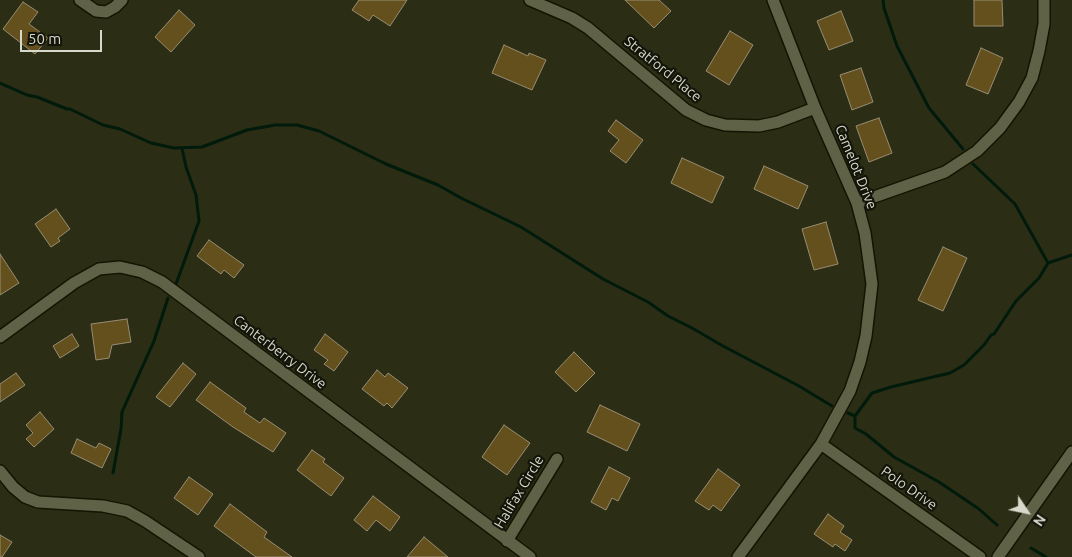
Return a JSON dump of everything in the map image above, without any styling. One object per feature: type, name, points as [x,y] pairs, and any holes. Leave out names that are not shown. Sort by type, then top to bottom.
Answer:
[{"type":"street","points":[[80,0],[96,11],[106,12],[122,0]]},
{"type":"street","name":"Stratford Place","points":[[530,0],[572,18],[588,28],[686,110],[706,120],[725,125],[759,126],[778,122],[815,108]]},
{"type":"street","name":"Camelot Drive","points":[[738,557],[821,444],[850,390],[860,362],[870,309],[872,284],[870,258],[857,203],[815,108],[774,0]]},
{"type":"street","points":[[857,203],[945,172],[977,152],[1000,128],[1032,78],[1044,24],[1044,0]]},
{"type":"street","name":"Canterberry Drive","points":[[0,337],[74,282],[99,269],[120,267],[142,272],[162,282],[530,557]]},
{"type":"street","name":"Polo Drive","points":[[821,444],[980,557]]},
{"type":"street","points":[[998,557],[1072,452]]},
{"type":"street","name":"Halifax Circle","points":[[507,541],[557,459]]},
{"type":"street","points":[[0,471],[12,486],[25,497],[38,502],[103,506],[127,511],[198,557]]},
{"type":"building","points":[[359,0],[407,0],[390,26],[373,15],[369,21],[352,10]]},
{"type":"building","points":[[625,0],[659,0],[671,11],[654,28]]},
{"type":"building","points":[[974,0],[1002,0],[1003,26],[974,26]]},
{"type":"building","points":[[23,2],[38,12],[29,24],[48,38],[35,54],[3,29]]},
{"type":"building","points":[[179,10],[195,25],[171,52],[155,37]]},
{"type":"building","points":[[841,11],[853,41],[829,50],[817,21]]},
{"type":"building","points":[[730,31],[753,45],[729,85],[706,71]]},
{"type":"building","points":[[504,45],[528,56],[529,53],[546,60],[532,90],[492,73]]},
{"type":"building","points":[[981,48],[1003,58],[988,94],[966,85]]},
{"type":"building","points":[[861,68],[873,102],[852,110],[840,75]]},
{"type":"building","points":[[879,118],[892,153],[869,162],[856,126]]},
{"type":"building","points":[[616,120],[643,140],[626,163],[610,151],[619,140],[608,131]]},
{"type":"building","points":[[682,158],[724,177],[712,203],[671,183]]},
{"type":"building","points":[[764,166],[808,186],[798,209],[754,189]]},
{"type":"building","points":[[56,209],[70,229],[58,238],[60,241],[51,247],[35,224]]},
{"type":"building","points":[[826,222],[838,264],[814,270],[802,229]]},
{"type":"building","points":[[209,240],[244,265],[234,278],[224,270],[221,274],[197,256]]},
{"type":"building","points":[[943,247],[967,258],[943,311],[918,300]]},
{"type":"building","points":[[0,254],[19,283],[0,295]]},
{"type":"building","points":[[127,319],[131,342],[112,345],[109,358],[96,360],[91,324]]},
{"type":"building","points":[[72,334],[79,346],[60,358],[53,346]]},
{"type":"building","points":[[325,334],[348,352],[334,371],[324,364],[328,360],[314,350]]},
{"type":"building","points":[[574,352],[595,373],[576,392],[555,372]]},
{"type":"building","points":[[183,363],[196,374],[170,407],[156,397]]},
{"type":"building","points":[[377,370],[385,377],[388,373],[408,388],[392,408],[387,403],[384,406],[362,389]]},
{"type":"building","points":[[16,373],[25,385],[0,402],[0,384]]},
{"type":"building","points":[[210,382],[246,408],[244,412],[260,423],[264,418],[286,433],[273,452],[233,427],[196,400]]},
{"type":"building","points":[[600,405],[640,424],[627,451],[587,432]]},
{"type":"building","points":[[40,412],[54,429],[34,447],[26,439],[33,433],[26,425]]},
{"type":"building","points":[[504,425],[530,443],[507,475],[482,457]]},
{"type":"building","points":[[77,439],[96,448],[99,443],[111,449],[102,468],[71,453]]},
{"type":"building","points":[[312,450],[325,459],[323,462],[344,478],[331,496],[297,470]]},
{"type":"building","points":[[609,467],[630,478],[618,501],[612,498],[606,510],[591,502]]},
{"type":"building","points":[[718,469],[740,485],[721,511],[713,505],[709,510],[695,501]]},
{"type":"building","points":[[189,477],[213,494],[198,515],[174,498]]},
{"type":"building","points":[[373,496],[400,517],[390,531],[376,520],[367,531],[354,520]]},
{"type":"building","points":[[230,504],[267,532],[264,537],[292,557],[256,557],[214,526]]},
{"type":"building","points":[[828,514],[844,526],[840,532],[852,540],[845,551],[835,544],[833,547],[814,534]]},
{"type":"building","points":[[0,535],[12,542],[2,557],[0,557]]},
{"type":"building","points":[[424,537],[448,557],[407,557]]},
{"type":"waterway","points":[[883,0],[897,46],[929,108],[963,149]]},
{"type":"waterway","points":[[0,83],[27,95],[70,109],[103,125],[120,129],[151,143],[174,148],[202,147],[247,130],[275,125],[297,125],[319,131],[386,164],[438,185],[521,227],[603,279],[648,302],[668,316],[799,386],[832,406]]},
{"type":"waterway","points":[[176,284],[199,221],[196,195],[186,167],[182,148]]},
{"type":"waterway","points":[[973,164],[1015,204],[1048,263]]},
{"type":"waterway","points":[[1048,263],[1072,255]]},
{"type":"waterway","points":[[997,525],[979,509],[939,482],[894,457],[866,434],[855,428],[855,416],[872,393],[950,373],[964,365],[994,334],[1016,301],[1039,278],[1048,263]]},
{"type":"waterway","points":[[113,473],[122,412],[154,341],[168,298]]},
{"type":"waterway","points":[[848,413],[855,416]]},
{"type":"waterway","points":[[1031,548],[1046,557]]}]
